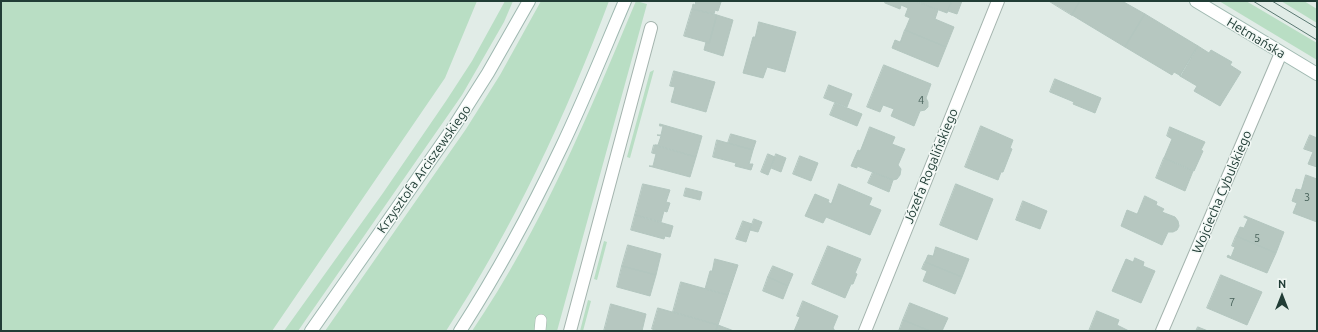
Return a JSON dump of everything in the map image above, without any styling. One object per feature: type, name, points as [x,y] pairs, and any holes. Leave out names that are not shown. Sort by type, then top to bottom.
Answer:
[{"type":"street","name":"Krzysztofa Arciszewskiego","points":[[311,331],[451,132],[491,68],[529,1]]},
{"type":"street","points":[[460,331],[519,232],[551,170],[625,1]]},
{"type":"street","name":"Józefa Rogalińskiego","points":[[865,331],[998,1]]},
{"type":"street","name":"Hetmańska","points":[[1196,1],[1317,74]]},
{"type":"street","points":[[570,331],[651,28]]},
{"type":"street","name":"Wojciecha Cybulskiego","points":[[1162,331],[1282,53]]},
{"type":"green space","points":[[1,1],[477,1],[445,78],[272,331],[1,331]]},
{"type":"green space","points":[[505,1],[513,1],[504,22],[462,95],[298,331],[284,331],[383,193],[446,101],[472,61]]},
{"type":"green space","points":[[541,1],[609,1],[575,87],[516,212],[494,252],[446,331],[325,331],[466,129],[500,75]]},
{"type":"green space","points":[[636,1],[647,4],[557,331],[472,331],[497,292],[542,211],[600,86]]},
{"type":"green space","points":[[1219,1],[1246,1],[1317,43],[1317,60]]},
{"type":"green space","points":[[1281,1],[1304,1],[1317,9],[1317,23]]},
{"type":"green space","points":[[654,70],[630,158],[627,157],[650,72]]},
{"type":"green space","points":[[604,241],[607,242],[597,280],[594,279]]},
{"type":"green space","points":[[588,300],[591,301],[583,331],[580,331]]},
{"type":"building","points":[[696,1],[721,2],[718,11],[715,10],[714,14],[692,9],[693,4],[695,5]]},
{"type":"building","points":[[886,1],[916,1],[938,10],[935,19],[954,27],[946,47],[905,30],[910,18],[905,16],[908,8],[901,5],[900,9],[885,3]]},
{"type":"building","points":[[921,1],[952,1],[947,13],[920,3]]},
{"type":"building","points":[[952,1],[962,1],[957,14],[948,11]]},
{"type":"building","points":[[1049,1],[1080,1],[1072,15]]},
{"type":"building","points":[[1080,1],[1122,1],[1145,14],[1125,47],[1072,15]]},
{"type":"building","points":[[692,9],[717,15],[709,43],[684,36]]},
{"type":"building","points":[[1145,14],[1198,46],[1181,76],[1174,72],[1172,75],[1125,47]]},
{"type":"building","points":[[717,15],[733,20],[723,56],[704,50],[706,42],[709,43]]},
{"type":"building","points":[[759,22],[796,32],[785,72],[767,67],[763,78],[743,73],[753,37],[755,37]]},
{"type":"building","points":[[905,30],[946,47],[938,67],[892,48],[895,40],[900,42]]},
{"type":"building","points":[[1198,46],[1209,53],[1211,50],[1232,62],[1230,65],[1241,72],[1220,106],[1194,91],[1197,86],[1180,76]]},
{"type":"building","points":[[884,65],[931,84],[926,98],[928,107],[925,110],[920,111],[914,126],[891,116],[894,109],[883,105],[880,112],[867,107]]},
{"type":"building","points":[[674,71],[715,82],[706,112],[671,102],[675,87],[670,86]]},
{"type":"building","points":[[1055,79],[1101,98],[1095,113],[1050,92]]},
{"type":"building","points":[[829,85],[852,94],[847,107],[824,98]]},
{"type":"building","points":[[835,103],[862,114],[857,126],[830,115]]},
{"type":"building","points":[[660,124],[702,136],[696,157],[655,145],[658,145],[661,136],[657,135],[661,135],[663,126],[660,126]]},
{"type":"building","points":[[981,126],[1013,140],[1010,148],[1012,149],[1003,172],[1001,172],[998,180],[965,167]]},
{"type":"building","points":[[870,127],[895,137],[892,144],[905,149],[898,165],[901,169],[900,175],[897,179],[893,180],[857,166],[857,168],[851,166],[858,150],[860,151]]},
{"type":"building","points":[[1170,127],[1205,142],[1201,150],[1203,151],[1194,171],[1164,158],[1172,139],[1167,136]]},
{"type":"building","points":[[731,134],[756,141],[753,150],[728,143]]},
{"type":"building","points":[[1310,135],[1317,138],[1317,167],[1308,164],[1313,152],[1304,149]]},
{"type":"building","points":[[717,140],[753,150],[749,164],[753,164],[751,170],[735,166],[736,163],[713,157]]},
{"type":"building","points":[[654,145],[696,157],[690,177],[649,166],[653,166],[656,154],[652,153]]},
{"type":"building","points":[[768,154],[775,157],[768,175],[761,172]]},
{"type":"building","points":[[776,154],[786,158],[781,172],[771,168]]},
{"type":"building","points":[[800,156],[818,163],[811,181],[793,174]]},
{"type":"building","points":[[1164,158],[1193,171],[1185,191],[1156,178]]},
{"type":"building","points":[[873,172],[893,180],[889,192],[868,183]]},
{"type":"building","points":[[1306,175],[1317,179],[1317,222],[1293,213],[1297,203],[1292,201],[1296,189],[1301,190]]},
{"type":"building","points":[[643,184],[670,190],[666,202],[670,203],[667,212],[664,211],[661,222],[635,215]]},
{"type":"building","points":[[839,184],[872,198],[869,205],[881,210],[870,235],[826,217],[823,223],[805,216],[815,194],[829,200],[828,202],[831,204]]},
{"type":"building","points":[[956,184],[993,199],[977,240],[940,225]]},
{"type":"building","points":[[686,188],[702,192],[700,200],[684,196]]},
{"type":"building","points":[[1145,196],[1157,202],[1156,205],[1164,209],[1162,212],[1175,217],[1178,221],[1179,226],[1177,230],[1168,232],[1162,245],[1121,226],[1127,210],[1137,214]]},
{"type":"building","points":[[1023,201],[1047,211],[1040,229],[1016,220]]},
{"type":"building","points":[[635,215],[673,226],[670,237],[665,236],[664,239],[631,230]]},
{"type":"building","points":[[1245,216],[1284,232],[1276,253],[1236,236],[1240,227],[1244,228],[1248,219],[1244,217]]},
{"type":"building","points":[[754,219],[762,222],[758,232],[750,230]]},
{"type":"building","points":[[743,221],[752,224],[746,242],[736,239]]},
{"type":"building","points":[[1236,236],[1276,253],[1267,273],[1227,257],[1228,255],[1231,257],[1235,247],[1232,246]]},
{"type":"building","points":[[628,245],[661,254],[656,275],[622,266]]},
{"type":"building","points":[[828,246],[861,259],[855,273],[857,274],[853,284],[851,284],[845,298],[812,284]]},
{"type":"building","points":[[936,247],[969,259],[962,277],[925,262],[928,255],[933,256]]},
{"type":"building","points":[[1135,258],[1144,262],[1143,266],[1155,271],[1141,303],[1112,291],[1126,259],[1133,262]]},
{"type":"building","points":[[715,259],[738,265],[728,295],[705,289]]},
{"type":"building","points":[[925,262],[962,277],[955,294],[923,281],[927,271],[922,269]]},
{"type":"building","points":[[622,266],[656,275],[650,296],[617,287]]},
{"type":"building","points":[[773,266],[793,274],[788,286],[768,277]]},
{"type":"building","points":[[1221,275],[1262,292],[1247,325],[1207,308]]},
{"type":"building","points":[[768,277],[788,286],[783,299],[763,291]]},
{"type":"building","points":[[681,282],[728,295],[718,325],[673,312]]},
{"type":"building","points":[[803,301],[838,316],[833,328],[835,331],[794,331],[800,317],[797,316]]},
{"type":"building","points":[[910,303],[948,318],[942,331],[930,331],[903,320]]},
{"type":"building","points":[[611,304],[646,314],[642,331],[604,331]]},
{"type":"building","points":[[658,308],[718,325],[716,331],[659,331],[652,329]]},
{"type":"building","points":[[1097,311],[1119,320],[1117,325],[1129,331],[1089,331]]},
{"type":"building","points":[[903,320],[930,331],[899,331]]},
{"type":"building","points":[[718,325],[734,331],[716,331]]},
{"type":"building","points":[[1198,327],[1208,331],[1196,331]]},
{"type":"tram line","points":[[1253,1],[1317,40]]},
{"type":"tram line","points":[[1272,1],[1317,28]]}]
